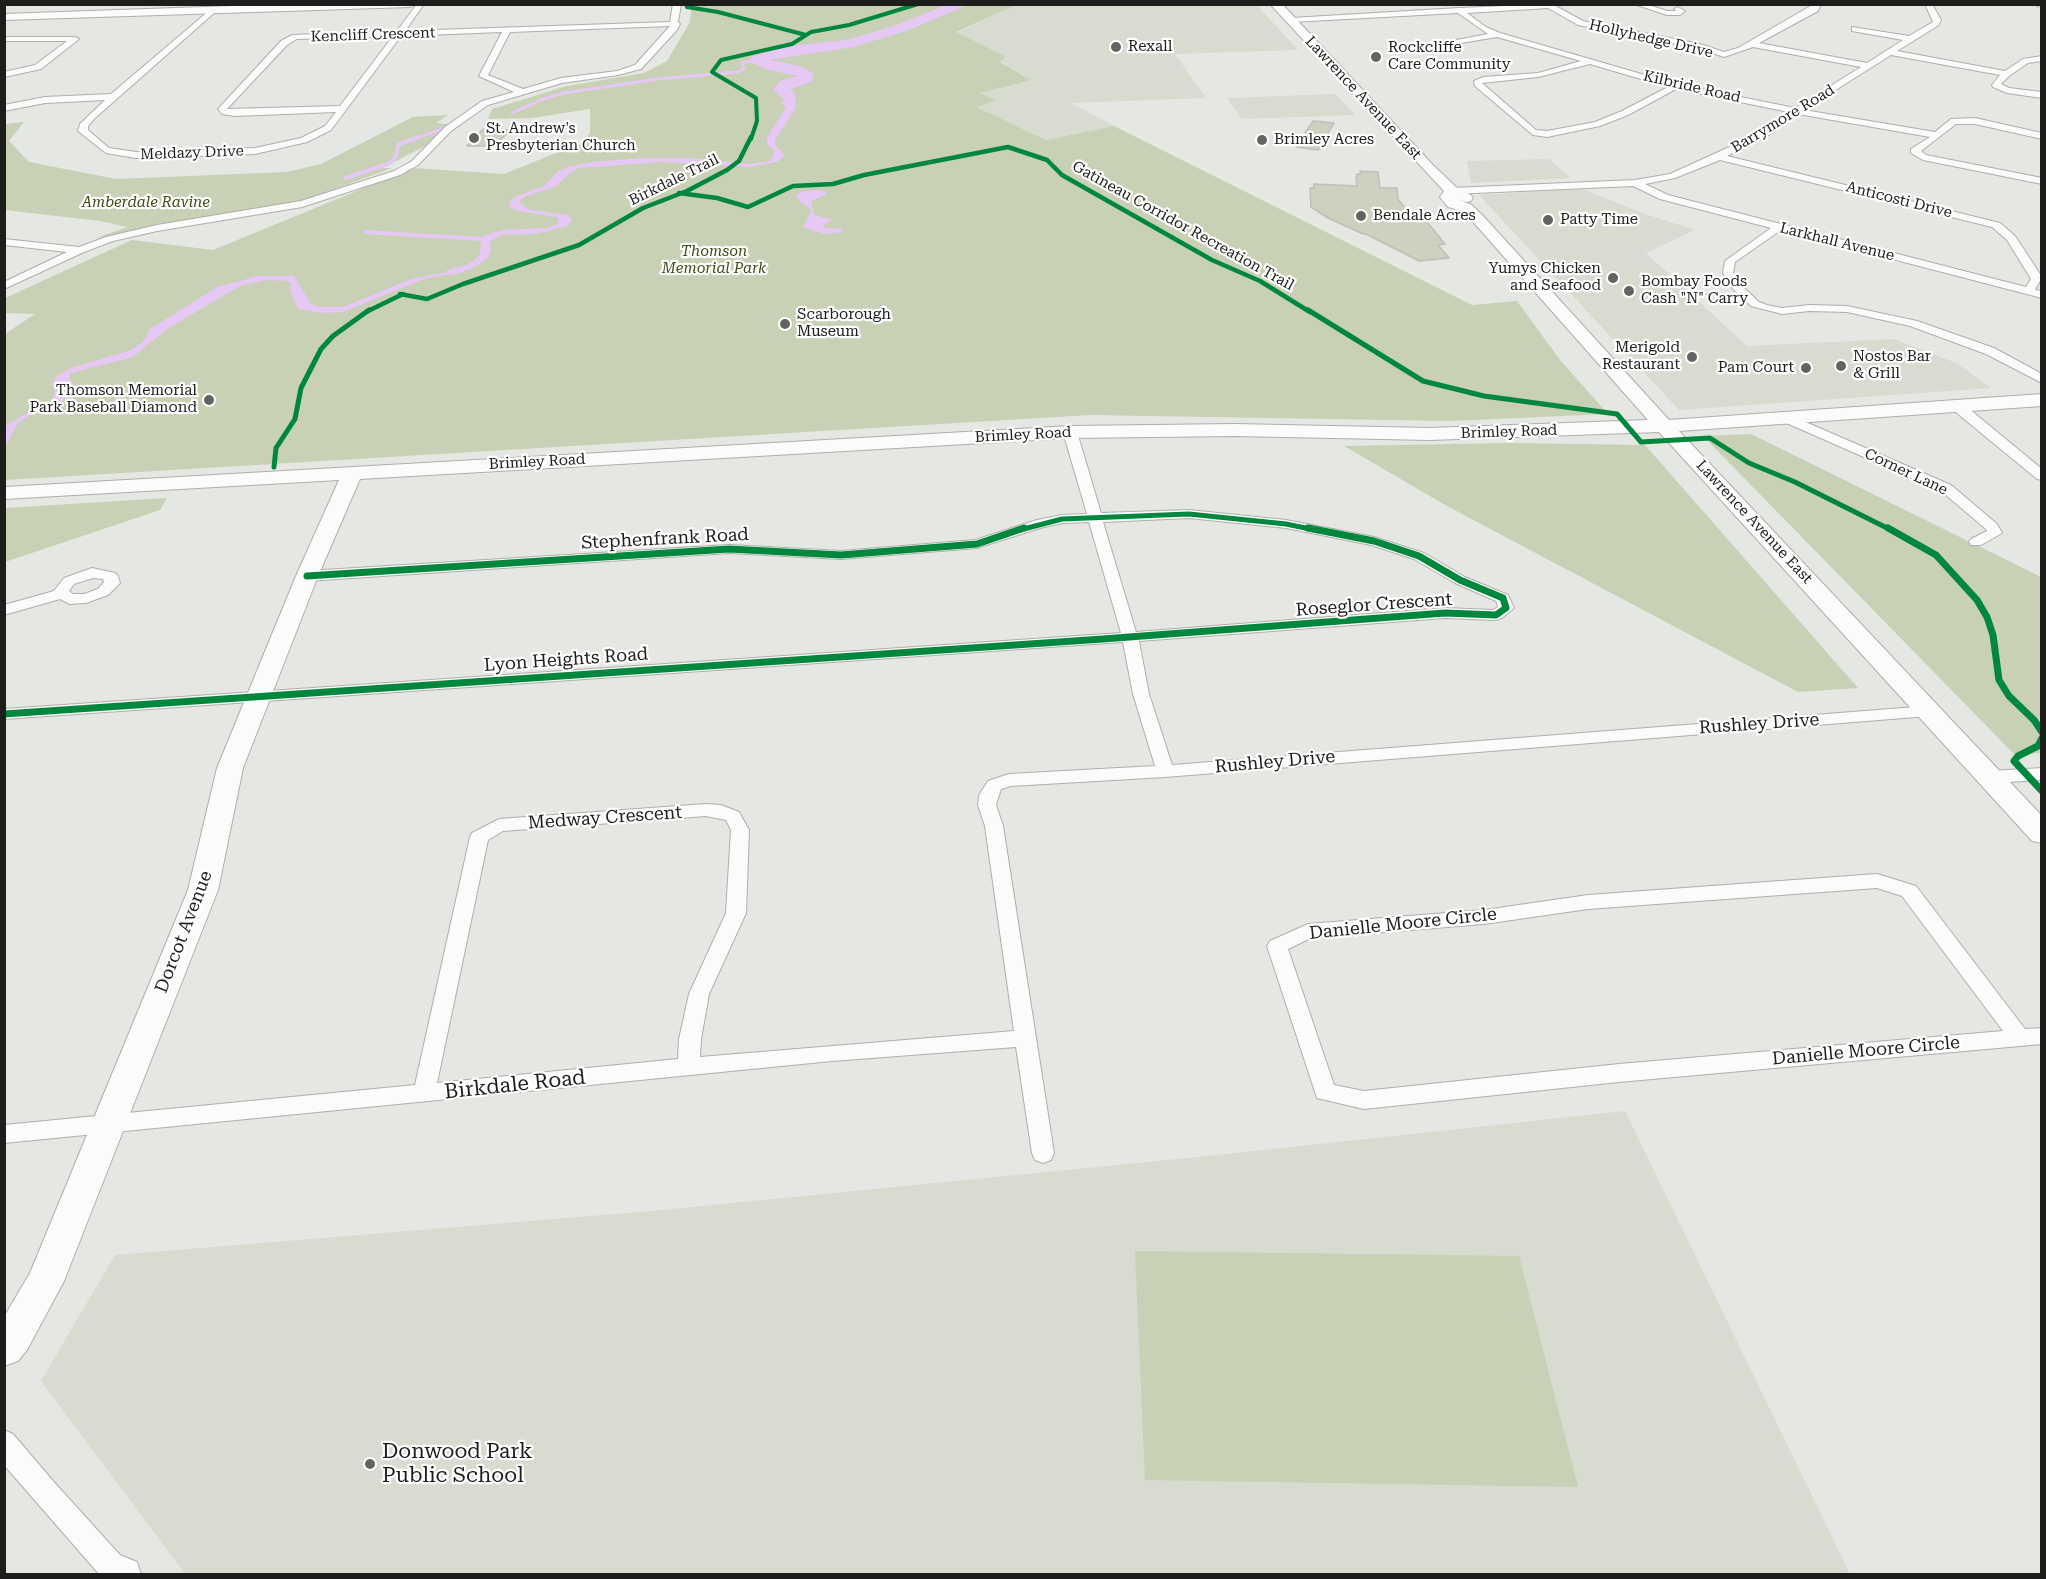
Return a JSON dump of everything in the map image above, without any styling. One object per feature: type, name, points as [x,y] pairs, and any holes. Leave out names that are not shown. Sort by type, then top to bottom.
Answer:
[{"type":"main road","points":[[4,17],[410,4]]},
{"type":"main road","name":"Lawrence Avenue East","points":[[1275,4],[1452,191],[1447,197],[1453,204],[1467,208],[1664,426],[2042,834]]},
{"type":"main road","name":"Brimley Road","points":[[4,494],[1070,432],[1235,430],[1430,434],[1664,426],[2042,400]]},
{"type":"main road","name":"Dorcot Avenue","points":[[4,1348],[38,1296],[203,890],[215,842],[225,785],[257,696],[352,474]]},
{"type":"street","name":"Meldazy Drive","points":[[211,11],[83,126],[83,131],[106,150],[127,155],[242,152],[288,145],[322,132],[422,4]]},
{"type":"street","points":[[4,286],[80,250],[110,239],[143,231],[272,210],[353,189],[397,173],[415,163],[448,129],[479,107],[561,81],[618,73],[638,67],[662,43],[676,24],[677,4]]},
{"type":"street","points":[[1637,4],[1667,13],[1680,13],[1678,9]]},
{"type":"street","points":[[1660,4],[1678,9],[1687,4]]},
{"type":"street","name":"Hollyhedge Drive","points":[[1547,5],[1581,23],[1700,46],[1715,53],[1730,54],[1815,9],[1818,4]]},
{"type":"street","name":"Barrymore Road","points":[[1452,191],[1635,183],[1672,176],[1720,157],[1763,135],[1798,110],[1936,23],[1937,20],[1928,4]]},
{"type":"street","points":[[1291,20],[1547,5]]},
{"type":"street","name":"Kilbride Road","points":[[1459,10],[1483,29],[1497,35],[1675,86],[1935,135]]},
{"type":"street","name":"Kencliff Crescent","points":[[342,109],[235,113],[225,112],[222,109],[287,40],[301,37],[676,24]]},
{"type":"street","points":[[1855,29],[1910,39]]},
{"type":"street","points":[[507,30],[483,76],[522,92]]},
{"type":"street","points":[[1440,45],[1497,35]]},
{"type":"street","points":[[4,39],[69,37],[75,39],[38,67],[4,75]]},
{"type":"street","points":[[1752,44],[1870,66]]},
{"type":"street","points":[[1890,52],[2006,74]]},
{"type":"street","points":[[2042,58],[2029,59],[2006,74],[1996,85],[2000,88],[2042,95]]},
{"type":"street","points":[[1589,62],[1538,75],[1483,80],[1478,81],[1478,84],[1533,132],[1547,134],[1597,124],[1625,113],[1675,86]]},
{"type":"street","points":[[4,108],[45,100],[113,98]]},
{"type":"street","points":[[2042,136],[1963,120],[1954,121],[1924,146],[1914,151],[2042,182]]},
{"type":"street","name":"Anticosti Drive","points":[[1720,157],[1996,225],[2011,238],[2037,279],[2028,292]]},
{"type":"street","name":"Larkhall Avenue","points":[[1635,183],[1664,197],[2042,296]]},
{"type":"street","points":[[1779,227],[1730,261],[1728,273],[1755,304],[1779,310],[1846,309],[1913,323],[1990,351],[2042,380]]},
{"type":"street","points":[[4,242],[80,250]]},
{"type":"street","points":[[1957,406],[2042,476]]},
{"type":"street","name":"Corner Lane","points":[[1787,418],[1946,488],[1992,526],[1995,533],[1976,542]]},
{"type":"street","points":[[1070,432],[1130,637],[1142,694],[1165,771]]},
{"type":"street","name":"Roseglor Crescent","points":[[1094,518],[1189,514],[1286,524],[1374,541],[1419,556],[1450,574],[1503,598],[1506,608],[1496,615],[1434,614],[1130,637]]},
{"type":"street","name":"Stephenfrank Road","points":[[307,576],[729,549],[759,549],[824,556],[959,547],[990,541],[1037,524],[1094,518]]},
{"type":"street","name":"Roseglor Crescent","points":[[1434,614],[1448,608],[1457,597],[1456,583],[1450,574]]},
{"type":"street","points":[[4,610],[62,593]]},
{"type":"street","name":"Lyon Heights Road","points":[[4,714],[1130,637]]},
{"type":"street","name":"Rushley Drive","points":[[1043,1153],[988,795],[994,785],[1009,780],[1165,771],[1929,711]]},
{"type":"street","points":[[1991,777],[2042,774]]},
{"type":"street","name":"Medway Crescent","points":[[424,1094],[479,837],[499,825],[706,810],[721,811],[732,816],[740,830],[736,913],[699,994],[690,1039],[689,1067]]},
{"type":"street","name":"Danielle Moore Circle","points":[[2020,1038],[1909,891],[1877,881],[1588,902],[1484,917],[1308,931],[1276,946],[1325,1092],[1364,1100],[1619,1073],[2020,1038],[2042,1036]]},
{"type":"street","name":"Birkdale Road","points":[[4,1134],[106,1126],[832,1053],[1025,1038]]},
{"type":"street","points":[[4,1443],[43,1491],[110,1565],[128,1572],[128,1575]]},
{"type":"shaded area","points":[[1256,4],[1298,50],[1175,54],[1206,98],[1071,103],[1114,126],[1046,140],[976,106],[995,100],[979,93],[1030,79],[1000,61],[1004,56],[956,33],[1016,5]]},
{"type":"shaded area","points":[[1336,94],[1355,115],[1242,119],[1227,98]]},
{"type":"shaded area","points":[[784,95],[795,95],[796,108],[775,140],[775,145],[785,155],[777,162],[750,167],[663,162],[579,168],[571,172],[555,187],[524,197],[518,203],[530,210],[567,215],[572,219],[568,226],[535,234],[500,235],[490,242],[491,249],[488,258],[475,267],[461,273],[427,278],[343,312],[323,313],[298,309],[290,291],[291,283],[288,281],[266,280],[240,286],[167,329],[133,357],[71,373],[69,379],[73,383],[73,391],[58,406],[31,415],[18,423],[5,447],[5,426],[49,404],[53,399],[55,389],[52,384],[57,376],[71,368],[131,350],[143,342],[150,329],[217,287],[258,276],[294,276],[311,304],[320,307],[343,307],[411,279],[462,269],[480,255],[481,239],[484,236],[502,230],[548,228],[560,223],[561,219],[555,217],[511,208],[509,202],[517,196],[544,186],[558,171],[568,167],[593,162],[642,158],[692,158],[747,164],[770,161],[775,151],[768,146],[766,139],[786,108],[782,104]]},
{"type":"shaded area","points":[[1549,159],[1571,178],[1471,183],[1467,161]]},
{"type":"shaded area","points":[[1582,189],[1645,214],[1695,230],[1646,253],[1747,346],[1894,339],[1956,363],[1991,388],[1679,410],[1479,195]]},
{"type":"shaded area","points":[[804,191],[825,191],[827,194],[811,201],[814,215],[833,220],[823,225],[825,228],[843,229],[843,232],[824,234],[803,227],[812,210],[799,201],[796,195]]},
{"type":"shaded area","points":[[1625,1111],[1850,1574],[185,1574],[41,1381],[115,1255],[652,1211],[1208,1156]]},
{"type":"green space","name":"Thomson Memorial Park","points":[[692,4],[1016,5],[956,32],[1005,56],[1000,62],[1031,80],[980,93],[996,100],[977,107],[1046,140],[1114,126],[1472,305],[1517,301],[1560,360],[1608,414],[1450,421],[1090,415],[5,480],[5,334],[35,314],[5,313],[5,298],[132,240],[213,250],[413,168],[504,174],[581,143],[590,133],[590,109],[531,118],[488,119],[492,109],[567,86],[644,73],[667,61],[690,22]]},
{"type":"green space","name":"Amberdale Ravine","points":[[448,115],[436,123],[448,124],[425,146],[383,168],[392,168],[286,207],[95,238],[128,227],[100,221],[5,210],[5,124],[24,122],[9,141],[29,162],[116,179],[287,172],[321,164],[413,117]]},
{"type":"green space","points":[[1751,434],[2041,577],[2041,753],[2015,755],[1703,436]]},
{"type":"green space","points":[[1510,443],[1645,445],[1858,688],[1798,692],[1447,506],[1344,446]]},
{"type":"green space","points":[[167,498],[160,510],[5,562],[5,508]]},
{"type":"green space","points":[[1135,1251],[1519,1256],[1578,1487],[1145,1480]]},
{"type":"building","points":[[1313,121],[1334,123],[1318,150],[1296,147]]},
{"type":"building","name":"St. Andrew's Presbyterian Church","points":[[483,129],[510,130],[495,146],[467,146]]},
{"type":"building","name":"Bendale Acres","points":[[1360,171],[1378,172],[1380,188],[1397,188],[1398,199],[1406,209],[1427,222],[1445,244],[1438,245],[1449,258],[1419,261],[1328,218],[1311,207],[1310,188],[1314,188],[1314,184],[1357,186],[1356,178],[1357,174],[1361,174]]},
{"type":"waterway","points":[[788,95],[781,89],[786,84],[806,79],[806,74],[794,69],[774,67],[757,60],[773,53],[849,44],[904,27],[963,4]]},
{"type":"waterway","points":[[512,113],[543,99],[564,93],[658,79],[737,72],[744,69],[742,63],[757,60]]},
{"type":"waterway","points":[[414,139],[448,127]]},
{"type":"waterway","points":[[345,178],[388,164],[395,158],[399,144],[419,137]]},
{"type":"waterway","points":[[517,203],[522,207]]},
{"type":"waterway","points":[[365,232],[481,239]]},
{"type":"waterway","points":[[448,272],[466,267]]},
{"type":"cycle path","points":[[686,4],[687,7],[718,12],[806,35]]},
{"type":"cycle path","name":"Birkdale Trail","points":[[400,294],[427,299],[463,284],[579,245],[643,208],[687,191],[727,170],[739,161],[751,138],[757,121],[758,106],[756,98],[751,93],[712,72],[721,60],[792,44],[811,32],[849,25],[918,4]]},
{"type":"cycle path","name":"Birkdale Trail","points":[[679,193],[717,198],[748,207],[793,186],[833,184],[864,175],[1008,147],[1035,155],[1047,160],[1062,175],[1212,260],[1260,281],[1423,381],[1484,396],[1617,414],[1641,442],[1710,438],[1749,463],[1795,482],[1920,544],[1936,555],[1977,600],[1987,617],[1993,635],[1999,680],[2009,696],[2034,720],[2042,732]]},
{"type":"cycle path","points":[[274,467],[276,448],[295,419],[301,388],[321,349],[333,336],[362,314],[403,294]]},
{"type":"cycle path","points":[[4,714],[1103,639],[1445,613],[1496,615],[1506,608],[1503,598],[1460,580],[1419,556],[1374,541],[1286,524],[1189,514],[1062,519],[1037,524],[977,544],[841,555],[729,549],[307,576]]},
{"type":"cycle path","points":[[2042,738],[2038,746],[2018,756],[2014,761],[2042,791]]},
{"type":"place","name":"Rexall","points":[[1116,47]]},
{"type":"place","name":"Rockcliffe Care Community","points":[[1376,57]]},
{"type":"place","name":"St. Andrew's Presbyterian Church","points":[[474,138]]},
{"type":"place","name":"Brimley Acres","points":[[1262,140]]},
{"type":"place","name":"Bendale Acres","points":[[1361,216]]},
{"type":"place","name":"Patty Time","points":[[1548,220]]},
{"type":"place","name":"Yumys Chicken and Seafood","points":[[1613,278]]},
{"type":"place","name":"Bombay Foods Cash \"N\" Carry","points":[[1629,291]]},
{"type":"place","name":"Scarborough Museum","points":[[785,324]]},
{"type":"place","name":"Merigold Restaurant","points":[[1692,357]]},
{"type":"place","name":"Nostos Bar & Grill","points":[[1841,366]]},
{"type":"place","name":"Pam Court","points":[[1806,368]]},
{"type":"place","name":"Thomson Memorial Park Baseball Diamond","points":[[209,400]]},
{"type":"place","name":"Donwood Park Public School","points":[[370,1464]]}]
